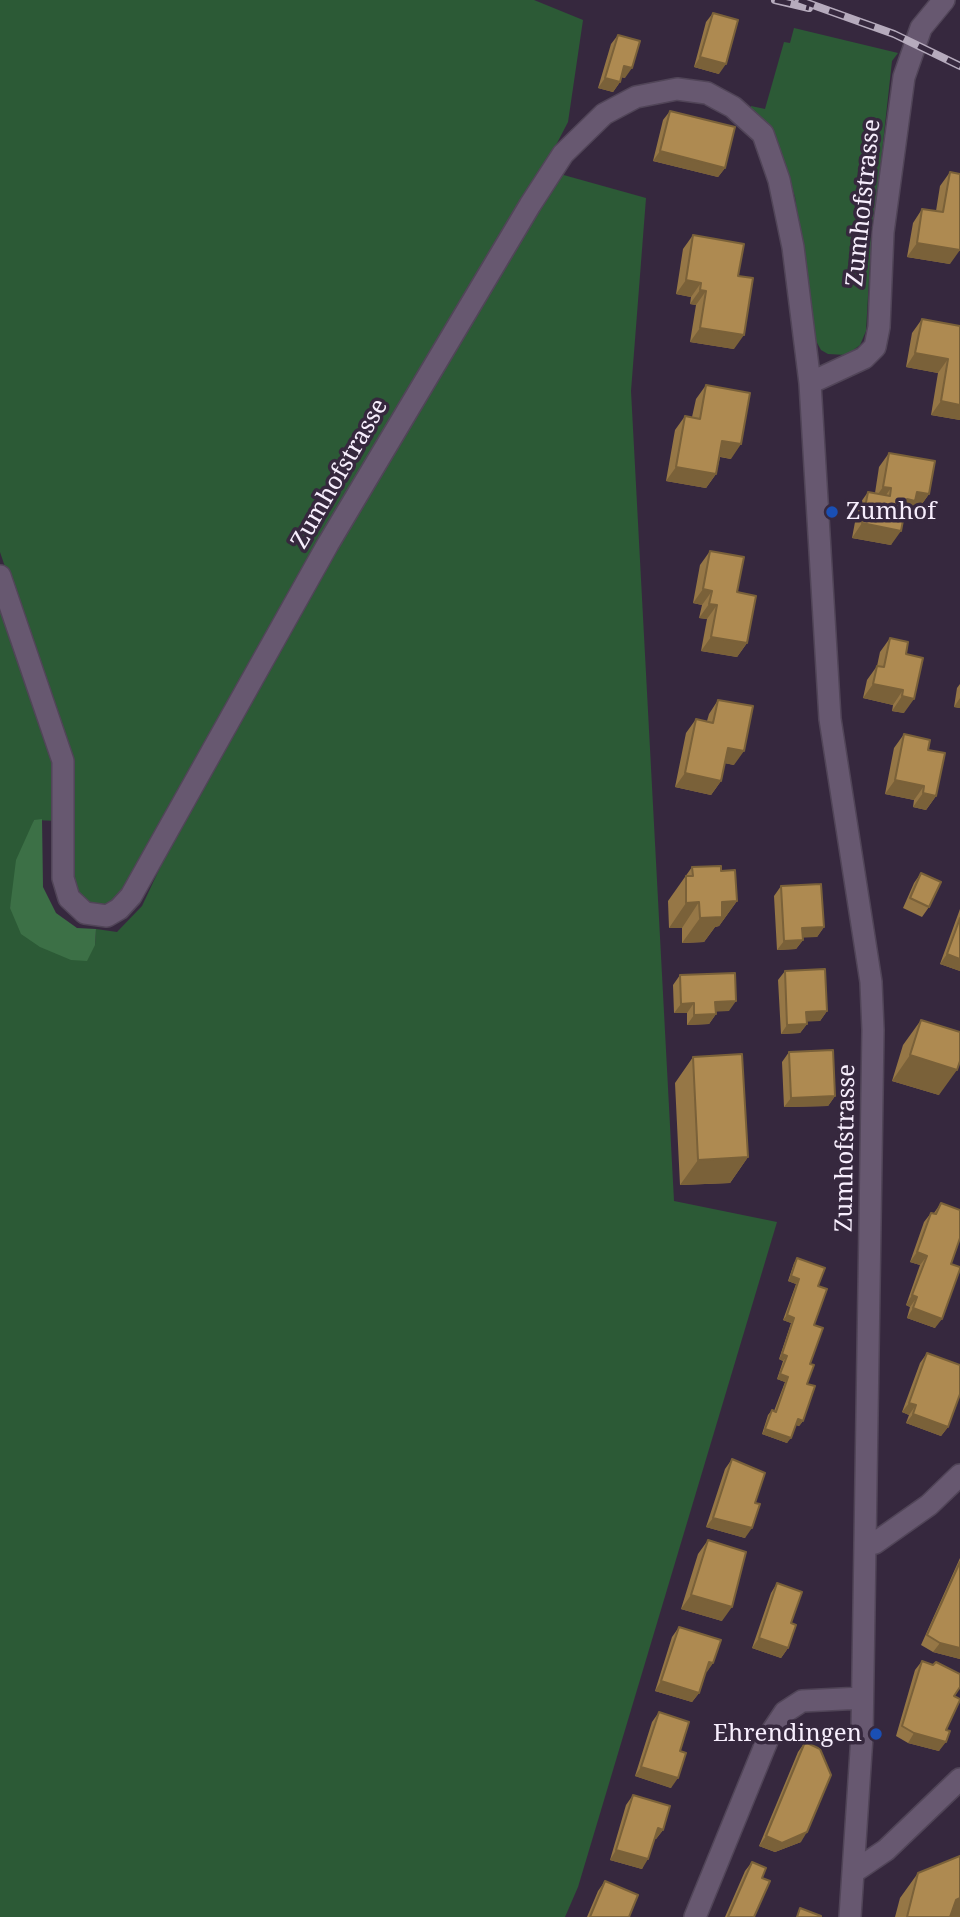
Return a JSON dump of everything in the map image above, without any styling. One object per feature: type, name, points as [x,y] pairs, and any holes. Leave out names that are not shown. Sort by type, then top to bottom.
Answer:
[{"type":"street","name":"Zumhofstrasse","points":[[810,383],[864,358],[875,346],[879,327],[883,232],[904,77],[922,28],[944,0]]},
{"type":"street","name":"Zumhofstrasse","points":[[0,576],[64,761],[63,878],[69,898],[85,913],[107,916],[119,909],[137,886],[328,544],[563,154],[604,114],[636,97],[677,89],[707,93],[726,103],[763,134],[779,180],[793,247],[810,383],[830,719],[870,982],[874,1053],[862,1698],[855,1871],[850,1917]]},
{"type":"street","points":[[866,1545],[875,1543],[929,1505],[960,1475]]},
{"type":"street","points":[[695,1917],[769,1736],[785,1712],[802,1701],[862,1698]]},
{"type":"street","points":[[855,1871],[887,1850],[960,1779]]},
{"type":"green space","points":[[0,0],[534,0],[583,20],[568,122],[543,170],[406,398],[384,428],[378,445],[127,893],[101,909],[84,901],[74,883],[51,702],[0,552]]},
{"type":"green space","points":[[794,28],[898,53],[892,61],[870,261],[866,331],[860,345],[847,355],[828,354],[821,350],[815,339],[795,197],[782,156],[751,111],[751,106],[765,109],[784,42],[790,43]]},
{"type":"green space","points":[[560,174],[646,198],[631,391],[674,1201],[777,1222],[578,1887],[565,1917],[0,1917],[0,592],[54,764],[58,821],[34,820],[10,908],[95,945],[96,929],[117,932],[142,906],[189,806],[364,496]]},
{"type":"green space","points":[[42,819],[43,887],[56,913],[77,928],[96,929],[95,945],[87,961],[71,960],[40,947],[21,934],[10,908],[16,860],[34,820]]},
{"type":"building","points":[[713,13],[738,20],[726,64],[700,57]]},
{"type":"building","points":[[618,35],[640,41],[632,68],[624,66],[620,82],[605,78]]},
{"type":"building","points":[[670,111],[735,127],[725,168],[660,151]]},
{"type":"building","points":[[950,172],[960,174],[960,250],[917,243],[922,209],[943,212]]},
{"type":"building","points":[[693,235],[744,244],[738,276],[753,278],[744,335],[700,328],[706,291],[700,290],[701,283],[686,280]]},
{"type":"building","points":[[922,319],[960,326],[960,405],[941,401],[948,359],[915,353]]},
{"type":"building","points":[[706,385],[750,393],[741,444],[722,441],[716,474],[676,467],[685,416],[700,419]]},
{"type":"building","points":[[889,453],[935,461],[929,494],[917,492],[915,501],[907,499],[901,531],[862,523],[868,492],[890,496],[891,488],[883,487]]},
{"type":"building","points":[[710,551],[744,557],[737,592],[756,596],[747,643],[711,637],[717,605],[709,604],[712,591],[703,589]]},
{"type":"building","points":[[890,638],[908,642],[906,654],[923,658],[914,699],[902,696],[903,690],[873,684],[877,666],[884,667]]},
{"type":"building","points":[[718,700],[753,706],[744,751],[728,748],[721,781],[685,773],[696,719],[713,723]]},
{"type":"building","points":[[904,734],[930,740],[928,750],[945,753],[936,796],[923,793],[924,786],[895,780]]},
{"type":"building","points":[[721,866],[721,871],[735,870],[737,901],[722,902],[722,917],[700,918],[699,902],[686,903],[686,876],[693,876],[692,867]]},
{"type":"building","points":[[921,873],[941,882],[929,907],[910,898]]},
{"type":"building","points":[[821,884],[824,927],[802,928],[803,940],[784,941],[781,886]]},
{"type":"building","points":[[960,918],[960,959],[947,954]]},
{"type":"building","points":[[825,969],[827,1011],[806,1012],[807,1024],[787,1025],[785,971]]},
{"type":"building","points":[[735,973],[736,1001],[715,1002],[716,1014],[694,1015],[694,1003],[681,1004],[680,975]]},
{"type":"building","points":[[921,1020],[960,1032],[960,1061],[957,1070],[910,1055]]},
{"type":"building","points":[[833,1050],[835,1096],[791,1098],[789,1052]]},
{"type":"building","points":[[742,1054],[748,1157],[698,1160],[693,1057]]},
{"type":"building","points":[[941,1203],[960,1210],[960,1238],[951,1264],[960,1269],[942,1319],[913,1308],[917,1297],[912,1295],[927,1256],[917,1252],[931,1213],[936,1214]]},
{"type":"building","points":[[797,1258],[825,1268],[818,1286],[827,1289],[814,1325],[823,1328],[810,1364],[814,1365],[807,1384],[815,1386],[803,1421],[798,1419],[791,1438],[765,1429],[772,1410],[776,1412],[788,1377],[780,1374],[787,1356],[782,1354],[794,1318],[787,1315],[799,1279],[791,1276]]},
{"type":"building","points":[[927,1353],[960,1365],[960,1394],[948,1427],[913,1414],[916,1405],[909,1403]]},
{"type":"building","points":[[732,1459],[765,1473],[755,1503],[760,1504],[752,1528],[713,1518]]},
{"type":"building","points":[[708,1540],[746,1552],[732,1607],[691,1595]]},
{"type":"building","points":[[960,1562],[960,1648],[940,1643],[927,1635]]},
{"type":"building","points":[[777,1583],[802,1592],[791,1623],[796,1625],[788,1648],[759,1638]]},
{"type":"building","points":[[679,1627],[721,1640],[713,1663],[709,1662],[699,1693],[661,1681]]},
{"type":"building","points":[[922,1661],[933,1665],[936,1662],[960,1674],[960,1687],[954,1696],[960,1700],[946,1730],[950,1731],[946,1742],[914,1733],[902,1726]]},
{"type":"building","points":[[659,1712],[689,1722],[680,1751],[686,1753],[678,1778],[641,1767]]},
{"type":"building","points":[[805,1742],[820,1749],[831,1775],[807,1832],[782,1843],[766,1836]]},
{"type":"building","points":[[633,1795],[670,1806],[663,1830],[658,1828],[648,1859],[616,1850]]},
{"type":"building","points":[[960,1856],[960,1898],[956,1900],[950,1917],[907,1917],[918,1873]]},
{"type":"building","points":[[752,1862],[766,1868],[762,1878],[770,1881],[754,1917],[728,1917]]},
{"type":"building","points":[[605,1881],[638,1895],[629,1917],[590,1917]]},
{"type":"building","points":[[800,1908],[821,1916],[821,1917],[797,1917]]},
{"type":"railway","points":[[775,0],[809,8]]},
{"type":"railway","points":[[799,0],[894,34],[960,66]]},
{"type":"place","name":"Zumhof","points":[[832,512]]},
{"type":"place","name":"Ehrendingen","points":[[876,1734]]}]
